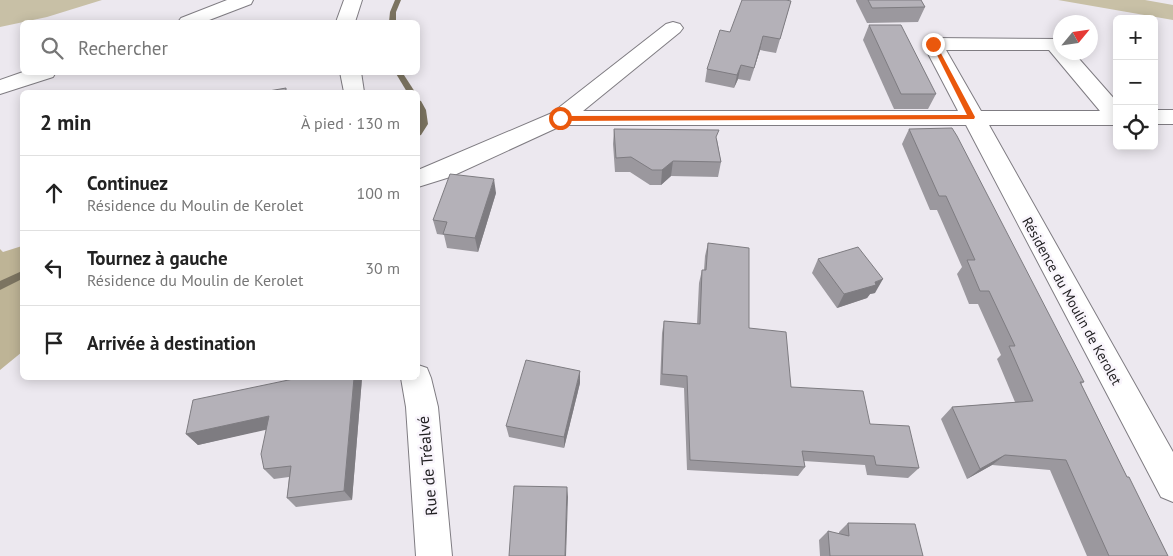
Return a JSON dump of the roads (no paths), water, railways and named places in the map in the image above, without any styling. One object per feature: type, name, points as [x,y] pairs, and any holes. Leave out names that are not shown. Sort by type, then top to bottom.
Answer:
[{"type":"street","points":[[193,20],[244,0]]},
{"type":"street","points":[[346,20],[353,0]]},
{"type":"street","points":[[420,178],[441,171],[560,118],[673,28]]},
{"type":"street","name":"Résidence du Moulin de Kerolet","points":[[1053,44],[933,44],[1173,485]]},
{"type":"street","name":"Résidence du Moulin de Kerolet","points":[[560,118],[1117,118],[1068,60]]},
{"type":"street","points":[[0,87],[37,75]]},
{"type":"street","points":[[351,75],[354,90]]},
{"type":"street","name":"Rue de Tréalvé","points":[[416,380],[422,407],[434,556]]},
{"type":"waterway","points":[[392,20],[398,0]]},
{"type":"waterway","points":[[400,75],[410,90]]},
{"type":"waterway","points":[[420,106],[424,124],[420,130]]},
{"type":"waterway","points":[[0,286],[20,276]]}]
